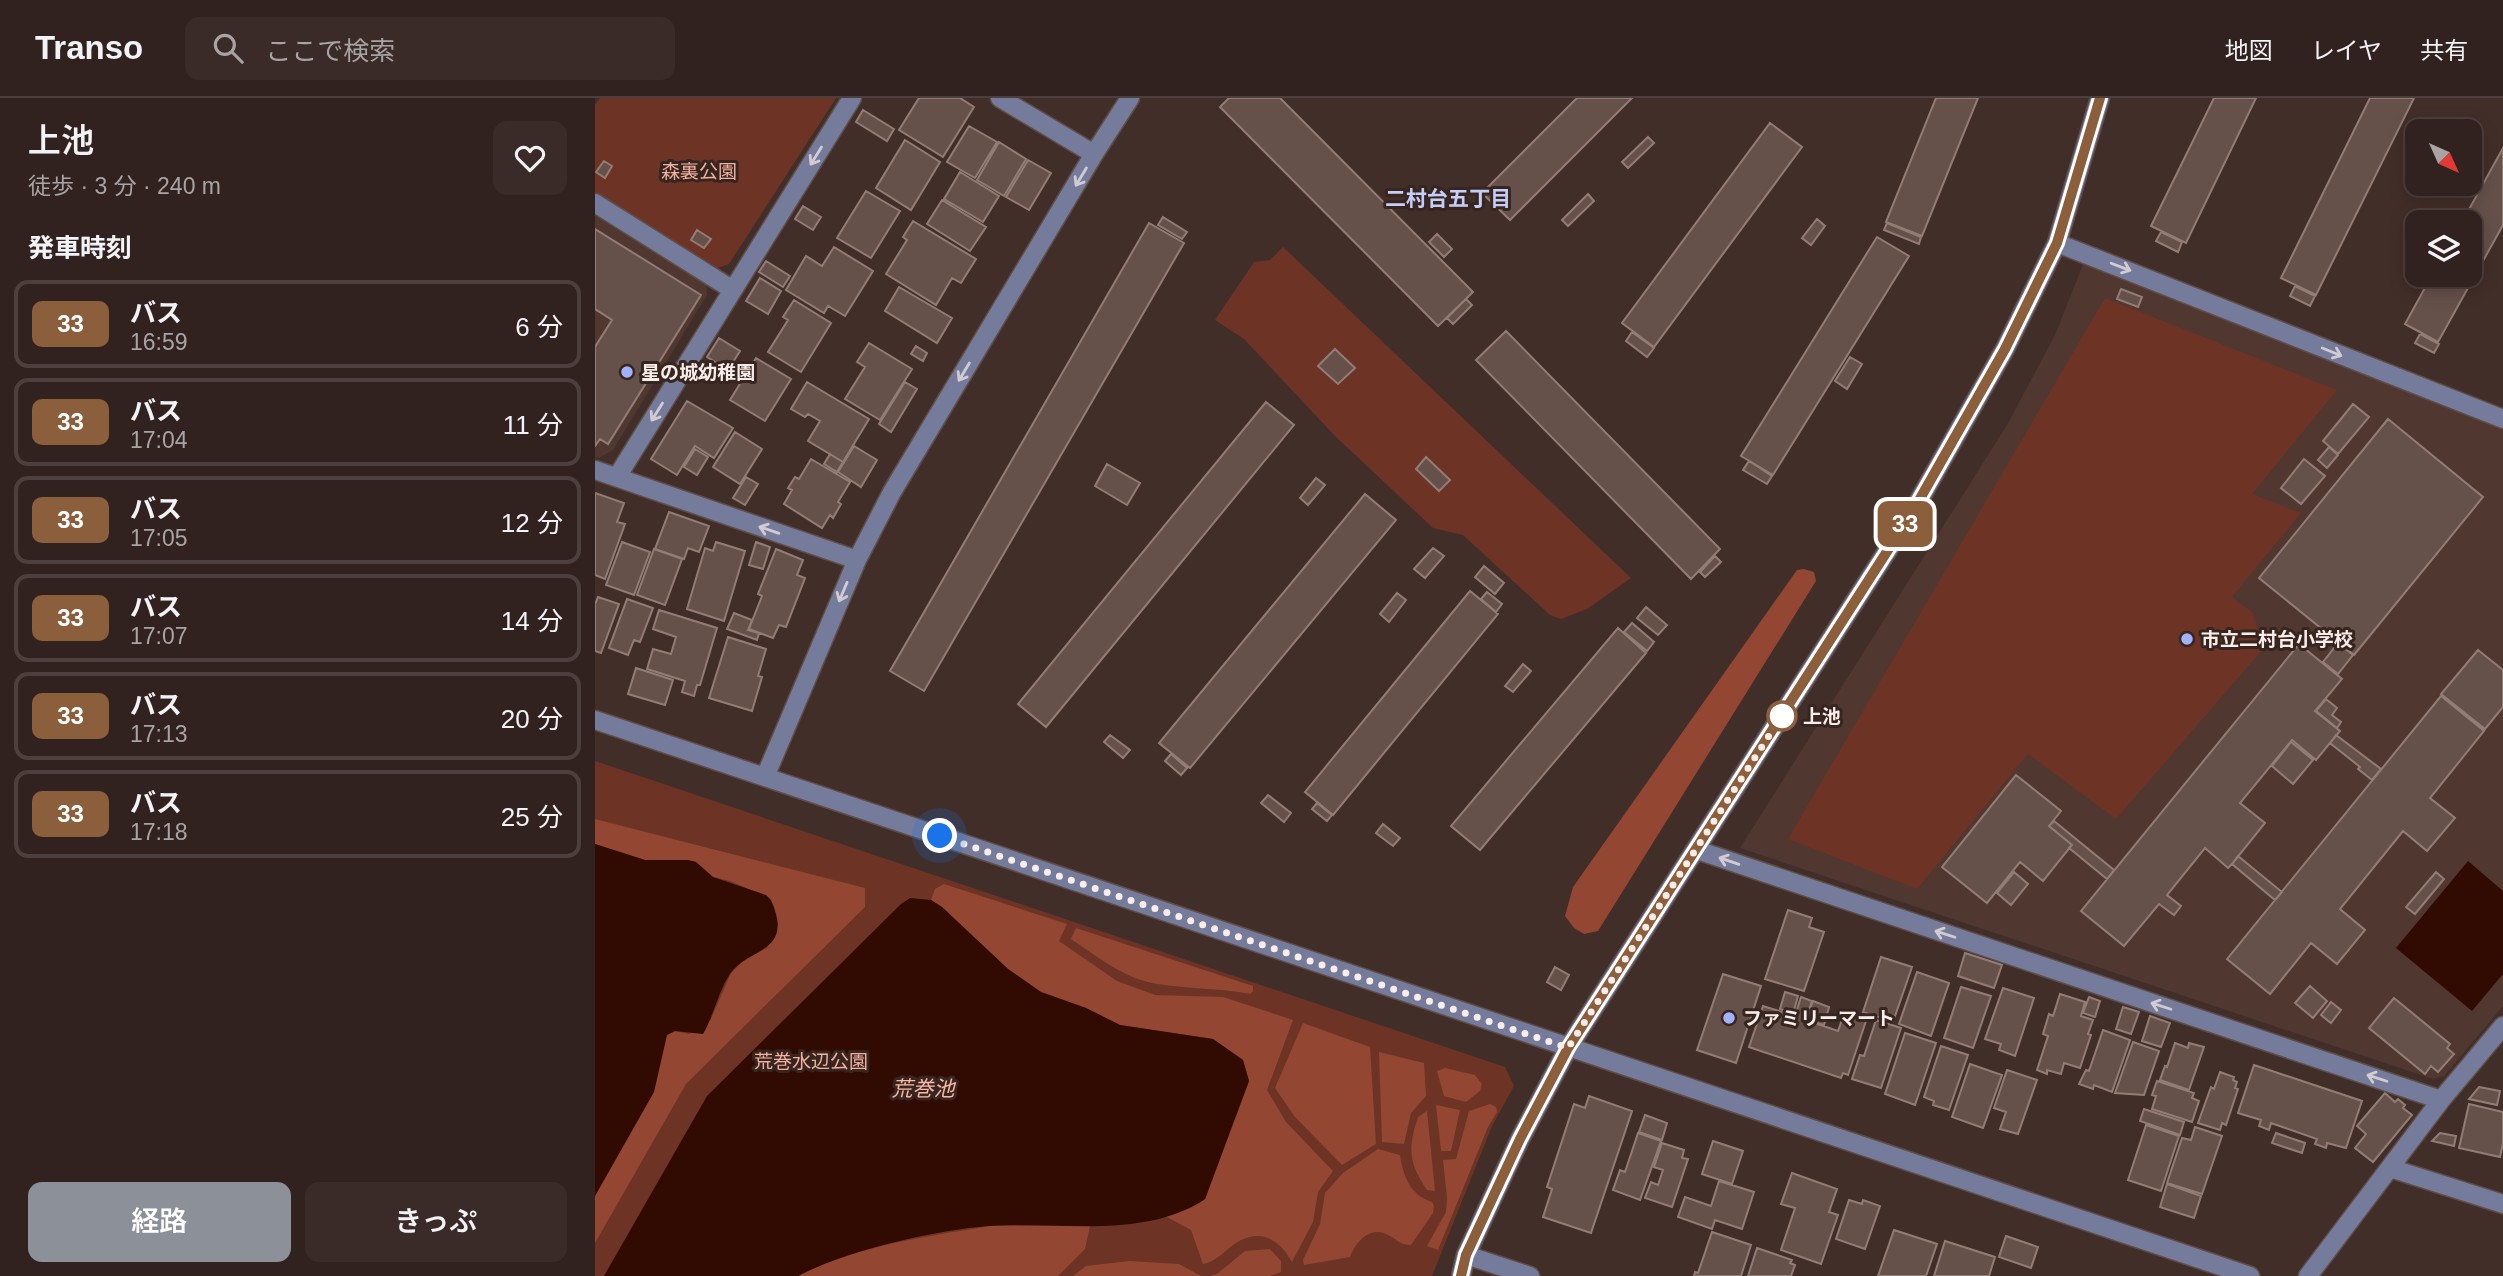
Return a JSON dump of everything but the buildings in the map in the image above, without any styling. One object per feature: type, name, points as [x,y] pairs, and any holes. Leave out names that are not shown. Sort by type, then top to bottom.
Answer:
[{"type":"street","points":[[617,477],[852,98]]},
{"type":"street","points":[[1000,98],[1094,154]]},
{"type":"street","points":[[765,777],[857,560],[892,492],[1130,98]]},
{"type":"street","points":[[1461,1276],[1466,1255],[1520,1139],[1568,1048],[1913,511],[2005,349],[2057,243],[2100,98]]},
{"type":"street","points":[[595,203],[733,290]]},
{"type":"street","points":[[2057,243],[2503,419]]},
{"type":"street","points":[[595,470],[857,560]]},
{"type":"street","points":[[595,720],[2250,1276]]},
{"type":"street","points":[[1697,850],[2441,1100]]},
{"type":"street","points":[[2308,1276],[2441,1100],[2503,1026]]},
{"type":"street","points":[[2390,1168],[2503,1204]]},
{"type":"street","points":[[1466,1255],[1530,1276]]},
{"type":"shaded area","name":"星の城幼稚園","points":[[595,213],[706,284],[707,295],[613,450],[599,458],[595,457]]},
{"type":"shaded area","name":"市立二村台小学校","points":[[2084,262],[2503,430],[2503,1006],[2444,1076],[2433,1079],[1740,848],[2007,425],[2055,335]]},
{"type":"shaded area","points":[[1797,570],[1814,572],[1816,581],[1598,931],[1584,934],[1574,928],[1565,916],[1573,887]]},
{"type":"shaded area","points":[[595,819],[865,888],[865,907],[686,1084],[595,1243],[595,1196],[616,1156],[667,1035],[675,1031],[689,1034],[710,1021],[731,973],[748,956],[767,948],[778,924],[771,899],[730,881],[713,877],[696,862],[645,860],[595,844]]},
{"type":"shaded area","points":[[944,884],[1067,924],[1059,941],[1117,981],[1155,995],[1223,997],[1293,1020],[1267,1090],[1286,1122],[1333,1171],[1318,1192],[1313,1222],[1292,1262],[1277,1243],[1257,1236],[1241,1240],[1214,1260],[1203,1264],[1191,1230],[1165,1216],[1191,1208],[1205,1199],[1249,1081],[1243,1060],[1213,1039],[1120,1025],[1086,1008],[1041,992],[1008,969],[942,907],[931,900],[935,889]]},
{"type":"shaded area","points":[[1076,928],[1253,986],[1253,991],[1250,994],[1145,981],[1112,966],[1071,939]]},
{"type":"shaded area","points":[[1303,1023],[1370,1047],[1376,1144],[1342,1165],[1295,1117],[1275,1088]]},
{"type":"shaded area","points":[[1379,1052],[1424,1063],[1426,1096],[1411,1113],[1404,1144],[1382,1142]]},
{"type":"shaded area","points":[[1445,1068],[1475,1075],[1482,1084],[1480,1091],[1466,1102],[1444,1096],[1437,1071]]},
{"type":"shaded area","points":[[1490,1104],[1496,1107],[1497,1112],[1488,1127],[1438,1250],[1427,1246],[1446,1212],[1443,1160],[1456,1159],[1469,1111]]},
{"type":"shaded area","points":[[1436,1105],[1460,1110],[1451,1151],[1441,1151]]},
{"type":"shaded area","points":[[1427,1111],[1435,1191],[1427,1190],[1416,1171],[1411,1146],[1418,1117]]},
{"type":"shaded area","points":[[1378,1149],[1400,1155],[1409,1184],[1418,1195],[1432,1202],[1433,1213],[1411,1245],[1383,1233],[1371,1233],[1360,1240],[1350,1257],[1304,1265],[1303,1260],[1320,1224],[1325,1193],[1343,1173]]},
{"type":"shaded area","points":[[989,1226],[1090,1226],[1085,1249],[1058,1276],[798,1276],[867,1250]]},
{"type":"shaded area","points":[[1270,1249],[1281,1261],[1281,1272],[1270,1276],[1210,1276],[1217,1274],[1245,1251]]},
{"type":"shaded area","points":[[1129,1261],[1179,1264],[1201,1276],[1073,1276],[1086,1266]]},
{"type":"green space","name":"森裏公園","points":[[600,98],[836,98],[729,264],[717,268],[595,193],[595,105]]},
{"type":"green space","points":[[1283,247],[1631,578],[1587,609],[1561,619],[1550,615],[1463,535],[1433,528],[1335,436],[1244,339],[1215,320],[1254,262],[1270,260]]},
{"type":"green space","points":[[2105,298],[2337,390],[2252,494],[2301,513],[2232,597],[2253,613],[2263,649],[2116,819],[2028,754],[1917,889],[1788,839]]},
{"type":"green space","name":"荒巻水辺公園","points":[[595,761],[1505,1067],[1514,1086],[1492,1126],[1432,1276],[595,1276]]},
{"type":"water","points":[[595,844],[645,860],[696,862],[713,877],[766,895],[774,906],[778,927],[770,944],[737,966],[730,974],[703,1034],[675,1031],[667,1035],[654,1092],[595,1196]]},
{"type":"water","points":[[2468,861],[2503,891],[2503,974],[2472,1011],[2396,948]]},
{"type":"water","name":"荒巻池","points":[[910,898],[931,900],[942,907],[1008,969],[1041,992],[1086,1008],[1120,1025],[1213,1039],[1243,1060],[1249,1081],[1205,1199],[1181,1212],[1128,1224],[989,1226],[943,1232],[865,1250],[798,1276],[604,1276],[707,1096]]},
{"type":"bus line","name":"33","points":[[1461,1276],[1466,1255],[1520,1139],[1568,1048],[1913,511],[2005,349],[2057,243],[2100,98]]},
{"type":"place","name":"星の城幼稚園","points":[[627,372]]},
{"type":"place","name":"市立二村台小学校","points":[[2187,639]]},
{"type":"place","name":"上池","points":[[1782,716]]},
{"type":"place","name":"ファミリーマート","points":[[1729,1018]]},
{"type":"district","name":"二村台五丁目","points":[[1448,198]]},
{"type":"route","points":[[940,836],[1568,1048],[1783,714],[1782,716]]}]
